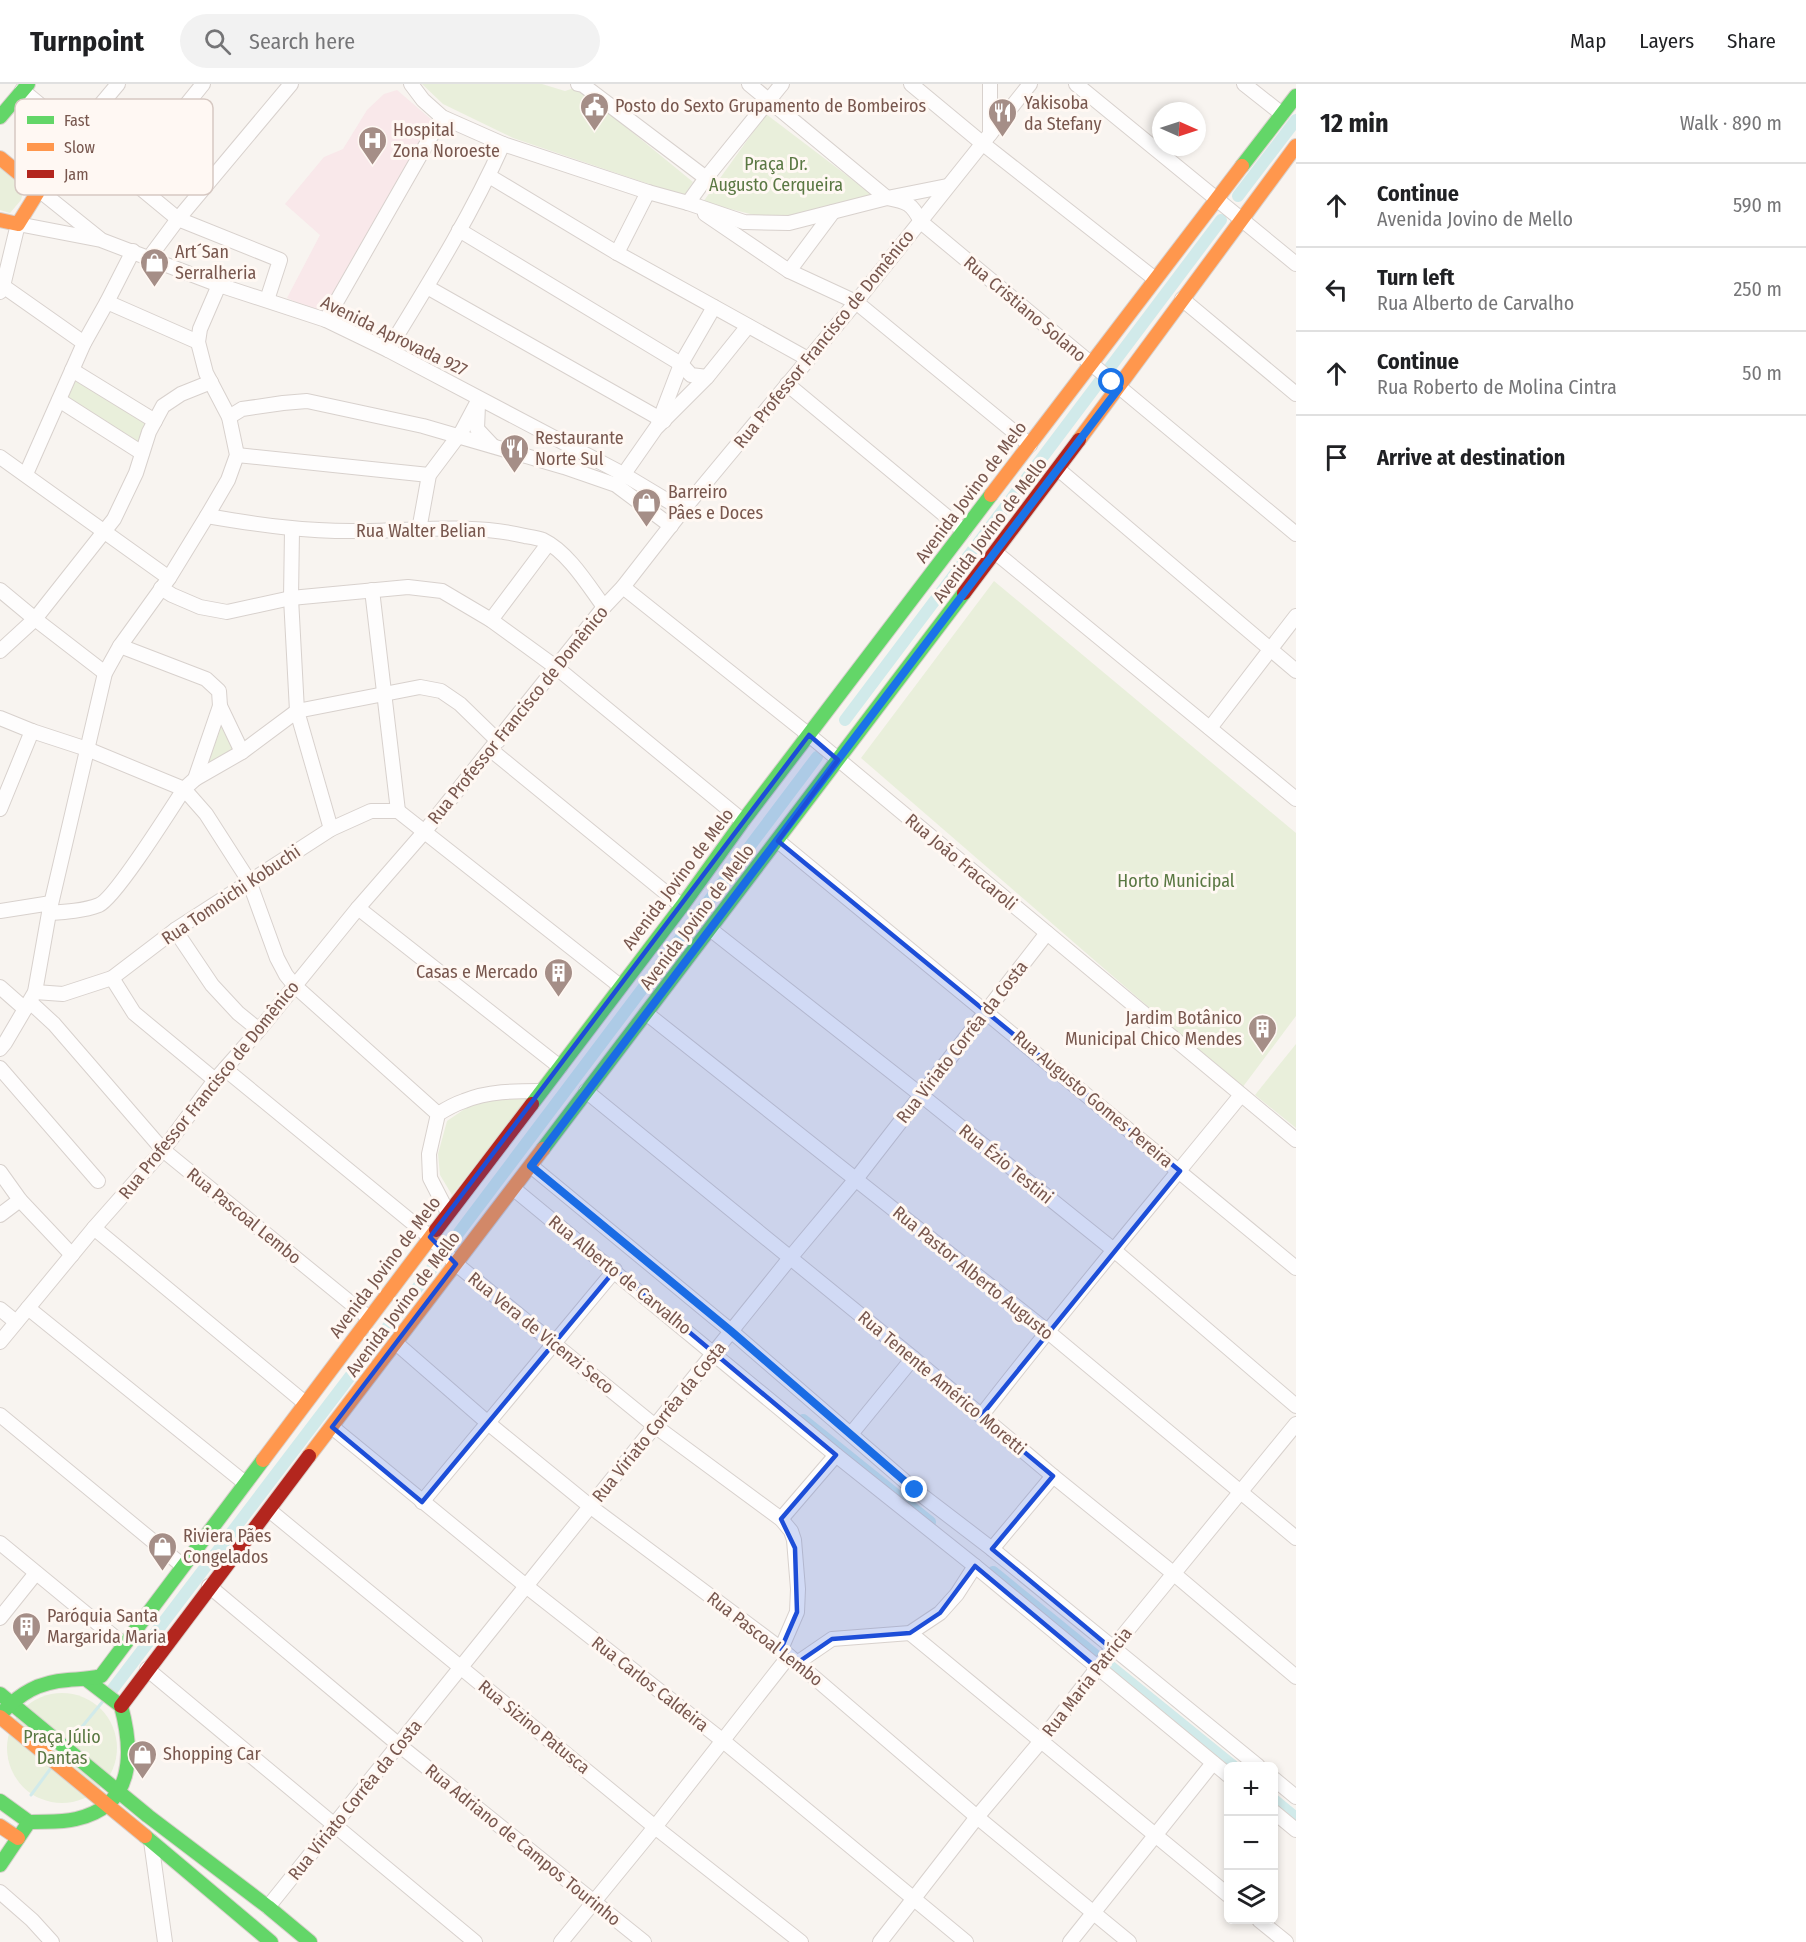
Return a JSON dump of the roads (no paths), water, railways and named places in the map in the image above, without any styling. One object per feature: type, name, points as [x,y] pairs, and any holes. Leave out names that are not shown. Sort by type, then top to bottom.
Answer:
[{"type":"main road","points":[[0,117],[25,87]]},
{"type":"main road","name":"Avenida Jovino de Melo","points":[[93,1684],[682,906],[743,821],[1296,96]]},
{"type":"main road","name":"Avenida Jovino de Mello","points":[[117,1704],[147,1669],[269,1510],[778,841],[1058,469],[1115,385],[1296,146]]},
{"type":"main road","points":[[0,158],[15,170]]},
{"type":"main road","points":[[18,224],[36,195]]},
{"type":"main road","name":"Avenida Aprovada 927","points":[[0,220],[18,224]]},
{"type":"main road","points":[[0,1801],[29,1822],[70,1820],[83,1818],[108,1804],[119,1791],[128,1766],[130,1748],[128,1728],[117,1704],[93,1684],[68,1680],[42,1683],[6,1698],[0,1716],[108,1804],[271,1942]]},
{"type":"main road","points":[[6,1698],[148,1816],[268,1907],[310,1942]]},
{"type":"main road","points":[[0,1865],[29,1822]]},
{"type":"main road","points":[[0,1826],[18,1838]]},
{"type":"street","points":[[105,99],[118,84]]},
{"type":"street","points":[[191,99],[203,84]]},
{"type":"street","points":[[213,177],[291,84]]},
{"type":"street","points":[[411,84],[423,100],[442,117],[502,144],[744,222],[789,223],[887,198],[947,186]]},
{"type":"street","points":[[582,84],[706,178]]},
{"type":"street","name":"Rua Cristiano Solano","points":[[749,84],[887,198],[905,201],[914,209],[921,222],[1296,534]]},
{"type":"street","points":[[688,203],[782,84]]},
{"type":"street","points":[[910,84],[986,138],[1155,279]]},
{"type":"street","points":[[986,138],[990,84]]},
{"type":"street","name":"Rua Professor Francisco de Domênico","points":[[0,1342],[94,1228],[164,1150],[215,1080],[495,745],[603,607],[623,587],[683,510],[856,302],[1030,84]]},
{"type":"street","points":[[1076,84],[1296,264]]},
{"type":"street","points":[[1244,84],[1282,114]]},
{"type":"street","points":[[25,87],[38,99]]},
{"type":"street","points":[[326,320],[442,117]]},
{"type":"street","points":[[388,350],[427,287],[489,176],[502,144]]},
{"type":"street","points":[[489,176],[617,253],[808,359]]},
{"type":"street","points":[[617,253],[648,192]]},
{"type":"street","points":[[45,195],[101,240]]},
{"type":"street","points":[[149,195],[178,219],[280,260],[267,300]]},
{"type":"street","points":[[149,258],[198,195]]},
{"type":"street","points":[[688,203],[789,271],[856,302],[1030,445]]},
{"type":"street","points":[[789,271],[833,212]]},
{"type":"street","points":[[18,224],[2,289],[84,343]]},
{"type":"street","name":"Avenida Aprovada 927","points":[[18,224],[101,240],[219,285],[326,320],[388,350],[620,480],[683,510]]},
{"type":"street","points":[[459,230],[681,364],[691,375],[707,377]]},
{"type":"street","points":[[26,474],[84,343],[133,251]]},
{"type":"street","points":[[0,1049],[6,1043],[30,1001],[105,673],[120,646],[165,583],[207,516],[228,480],[237,455],[229,417],[211,382],[198,342],[200,329],[219,285]]},
{"type":"street","points":[[427,287],[660,422]]},
{"type":"street","points":[[1182,299],[1296,394]]},
{"type":"street","points":[[107,302],[198,342]]},
{"type":"street","points":[[660,422],[681,364],[714,308]]},
{"type":"street","points":[[620,480],[660,422],[707,377],[748,326]]},
{"type":"street","points":[[72,370],[155,421]]},
{"type":"street","points":[[0,651],[35,619],[104,533],[136,473],[149,432],[163,406],[181,394],[211,382]]},
{"type":"street","points":[[787,384],[964,531]]},
{"type":"street","points":[[419,530],[429,475],[458,436],[478,399]]},
{"type":"street","points":[[478,399],[477,429],[494,447]]},
{"type":"street","points":[[59,400],[142,453]]},
{"type":"street","points":[[229,417],[242,409],[307,401],[423,426],[564,467],[620,480],[671,526]]},
{"type":"street","points":[[237,455],[429,475]]},
{"type":"street","points":[[2,464],[26,474],[165,583],[200,607],[227,612],[291,598],[372,590],[408,587],[442,591],[491,620],[557,668],[743,821]]},
{"type":"street","points":[[1058,469],[1296,671]]},
{"type":"street","name":"Rua Walter Belian","points":[[207,516],[292,530],[496,530],[543,540],[561,552],[584,579],[603,607]]},
{"type":"street","points":[[292,530],[291,598],[297,711],[331,829]]},
{"type":"street","points":[[491,620],[549,544]]},
{"type":"street","points":[[995,552],[1296,799]]},
{"type":"street","name":"Rua João Fraccaroli","points":[[623,587],[809,735],[1296,1140]]},
{"type":"street","points":[[0,590],[105,673]]},
{"type":"street","points":[[372,590],[398,811],[620,986]]},
{"type":"street","points":[[1210,729],[1296,616]]},
{"type":"street","points":[[120,646],[206,680],[219,691],[220,706],[242,752]]},
{"type":"street","points":[[0,911],[50,908],[71,912],[101,904],[116,889],[184,789],[195,779],[242,752],[297,711],[420,687],[441,691],[460,704],[495,745],[682,906]]},
{"type":"street","points":[[195,779],[220,706]]},
{"type":"street","points":[[0,718],[87,749],[184,789],[206,814],[249,881],[277,958],[286,975],[295,986],[438,1114]]},
{"type":"street","points":[[0,809],[32,731]]},
{"type":"street","name":"Rua Tomoichi Kobuchi","points":[[30,1001],[63,994],[112,978],[175,930],[331,829],[371,812],[398,811]]},
{"type":"street","name":"Rua Augusto Gomes Pereira","points":[[778,841],[1296,1268]]},
{"type":"street","points":[[358,908],[560,1067]]},
{"type":"street","name":"Rua Ézio Testini","points":[[710,929],[1115,1251],[1296,1406]]},
{"type":"street","points":[[175,930],[212,985],[238,1013],[259,1030]]},
{"type":"street","name":"Rua Viriato Corrêa da Costa","points":[[268,1907],[856,1179],[1047,933]]},
{"type":"street","points":[[112,978],[134,1013],[215,1080]]},
{"type":"street","name":"Rua Pascoal Lembo","points":[[0,987],[6,994],[30,1001],[54,1024],[164,1150],[369,1318]]},
{"type":"street","name":"Rua Pastor Alberto Augusto","points":[[646,1013],[1047,1331],[1296,1538]]},
{"type":"street","points":[[0,1068],[98,1181]]},
{"type":"street","name":"Rua Vera de Vicenzi Seco","points":[[225,1069],[430,1237],[456,1264],[655,1426],[781,1518]]},
{"type":"street","points":[[448,1214],[430,1178],[429,1154],[438,1114],[465,1100],[487,1094],[540,1091]]},
{"type":"street","name":"Rua Tenente Américo Moretti","points":[[586,1091],[913,1358],[1296,1677]]},
{"type":"street","points":[[981,1416],[1047,1331],[1241,1095]]},
{"type":"street","name":"Rua Alberto de Carvalho","points":[[531,1166],[731,1331],[915,1490],[992,1549],[1105,1658]]},
{"type":"street","points":[[0,1172],[20,1200],[72,1255]]},
{"type":"street","name":"Rua Alberto de Carvalho","points":[[514,1188],[836,1455],[975,1566],[1105,1658]]},
{"type":"street","points":[[0,1215],[20,1200]]},
{"type":"street","points":[[94,1228],[305,1403]]},
{"type":"street","points":[[422,1502],[615,1270]]},
{"type":"street","points":[[28,1308],[245,1483]]},
{"type":"street","points":[[0,1309],[16,1322]]},
{"type":"street","name":"Rua Pascoal Lembo","points":[[396,1343],[488,1423],[591,1507],[789,1656],[977,1817],[1129,1942]]},
{"type":"street","points":[[851,1434],[913,1358]]},
{"type":"street","points":[[0,1415],[183,1566]]},
{"type":"street","name":"Rua Maria Patrícia","points":[[880,1942],[977,1817],[1296,1424]]},
{"type":"street","name":"Rua Carlos Caldeira","points":[[332,1427],[526,1586],[722,1740],[966,1942]]},
{"type":"street","points":[[561,1942],[655,1827],[789,1656],[798,1612],[795,1548],[791,1531],[781,1518],[836,1455]]},
{"type":"street","points":[[992,1549],[1053,1476]]},
{"type":"street","name":"Rua Sizino Patusca","points":[[269,1510],[655,1827],[801,1942]]},
{"type":"street","points":[[0,1543],[124,1645]]},
{"type":"street","points":[[789,1656],[832,1639],[910,1633],[940,1613],[957,1594],[975,1566]]},
{"type":"street","points":[[0,1618],[36,1573]]},
{"type":"street","name":"Rua Adriano de Campos Tourinho","points":[[209,1586],[399,1745],[644,1942]]},
{"type":"street","points":[[910,1633],[1224,1892]]},
{"type":"street","points":[[1105,1658],[1224,1772]]},
{"type":"street","points":[[1105,1658],[1251,1762]]},
{"type":"street","points":[[147,1669],[475,1942]]},
{"type":"street","points":[[1070,1942],[1213,1763]]},
{"type":"street","points":[[1278,1782],[1296,1797]]},
{"type":"street","points":[[1278,1815],[1296,1830]]},
{"type":"street","points":[[151,1841],[165,1942]]},
{"type":"street","points":[[0,1892],[32,1920],[52,1942]]},
{"type":"street","points":[[1264,1924],[1286,1942]]},
{"type":"waterway","points":[[1238,196],[1296,120]]},
{"type":"waterway","points":[[845,720],[1221,220]]},
{"type":"waterway","points":[[454,1239],[817,757]]},
{"type":"waterway","points":[[109,1694],[437,1262]]},
{"type":"waterway","points":[[803,1420],[930,1522]]},
{"type":"waterway","points":[[993,1572],[1095,1655]]},
{"type":"waterway","points":[[1111,1667],[1228,1762]]},
{"type":"waterway","points":[[81,1728],[104,1700]]},
{"type":"waterway","points":[[31,1795],[51,1768]]},
{"type":"waterway","points":[[1278,1803],[1296,1818]]},
{"type":"place","name":"Posto do Sexto Grupamento de Bombeiros","points":[[594,132]]},
{"type":"place","name":"Yakisoba da Stefany","points":[[1003,138]]},
{"type":"place","name":"Hospital Zona Noroeste","points":[[372,166]]},
{"type":"place","name":"Art´San Serralheria","points":[[154,288]]},
{"type":"place","name":"Restaurante Norte Sul","points":[[514,474]]},
{"type":"place","name":"Barreiro Pâes e Doces","points":[[647,528]]},
{"type":"place","name":"Casas e Mercado","points":[[559,998]]},
{"type":"place","name":"Jardim Botânico Municipal Chico Mendes","points":[[1263,1054]]},
{"type":"place","name":"Riviera Pães Congelados","points":[[162,1572]]},
{"type":"place","name":"Paróquia Santa Margarida Maria","points":[[26,1652]]},
{"type":"place","name":"Shopping Car","points":[[142,1780]]},
{"type":"park label","name":"Praça Dr. Augusto Cerqueira","points":[[776,174]]},
{"type":"park label","name":"Horto Municipal","points":[[1176,881]]},
{"type":"park label","name":"Praça Júlio Dantas","points":[[62,1747]]}]
